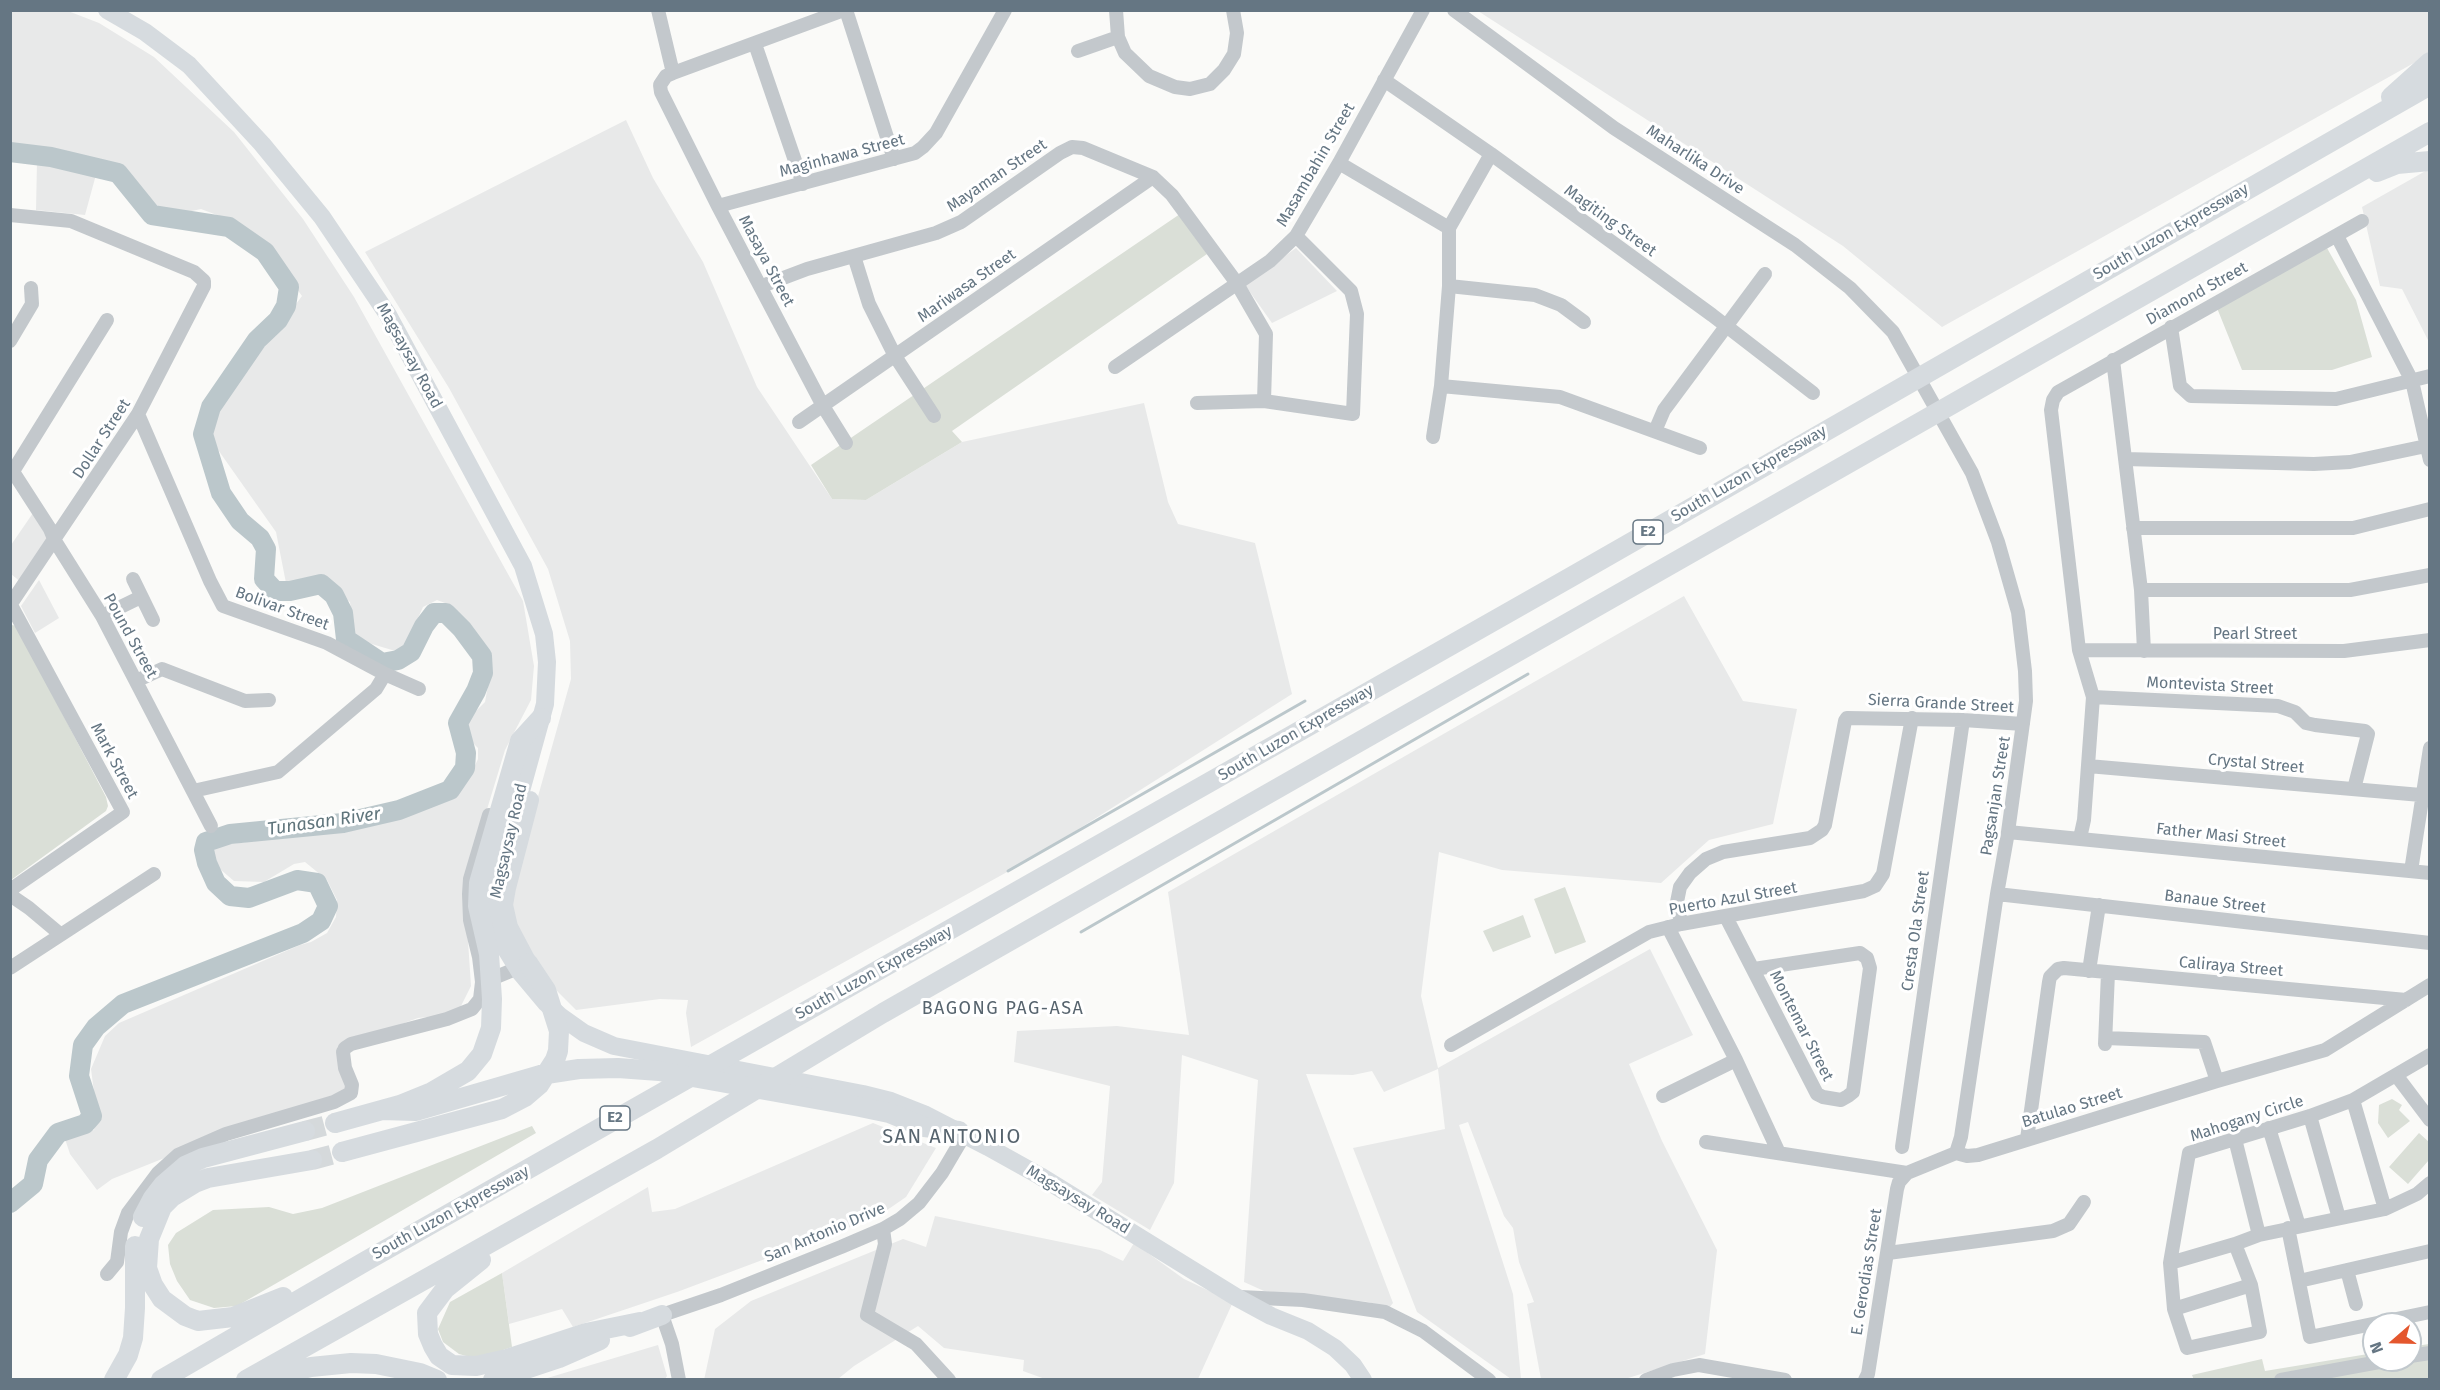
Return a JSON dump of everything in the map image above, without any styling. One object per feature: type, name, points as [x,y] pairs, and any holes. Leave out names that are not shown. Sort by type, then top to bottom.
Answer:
[{"type":"highway","points":[[2337,136],[2386,101],[2430,62]]},
{"type":"highway","name":"South Luzon Expressway","points":[[161,1380],[366,1261],[1571,577],[2337,136],[2430,85]]},
{"type":"highway","name":"E2","points":[[246,1380],[657,1149],[883,1013],[2430,132]]},
{"type":"highway","points":[[2311,198],[2397,164],[2430,161]]},
{"type":"highway","points":[[335,1123],[414,1100],[443,1087],[468,1071],[483,1054],[492,1020],[490,964],[479,916],[479,883],[520,741],[543,711]]},
{"type":"highway","points":[[342,1152],[502,1109],[525,1097],[539,1085],[555,1060],[559,1031],[546,990],[528,963]]},
{"type":"highway","points":[[381,1110],[416,1111],[452,1099],[561,1071],[600,1068],[639,1069],[877,1110],[922,1120],[962,1133]]},
{"type":"highway","points":[[114,1380],[128,1355],[133,1338],[134,1251],[140,1224],[153,1198],[173,1175],[185,1166],[203,1158],[305,1131]]},
{"type":"highway","points":[[312,1160],[208,1178],[172,1197],[162,1207],[149,1239],[147,1268],[153,1285],[162,1299],[185,1316],[198,1321],[214,1321],[234,1317],[366,1261]]},
{"type":"highway","points":[[541,1215],[457,1278],[432,1304],[427,1312],[428,1334],[439,1356],[452,1365],[476,1366],[586,1333],[662,1315]]},
{"type":"highway","points":[[493,1380],[559,1358],[640,1322]]},
{"type":"highway","points":[[277,1380],[290,1372],[311,1367],[351,1363],[376,1364],[436,1380]]},
{"type":"main road","name":"Magsaysay Road","points":[[107,10],[145,32],[189,65],[262,144],[322,217],[384,308],[523,566],[544,634],[547,663],[543,711],[496,883],[494,900],[496,923],[504,946],[515,964],[533,988],[560,1016],[584,1033],[614,1046],[863,1094],[922,1120]]},
{"type":"main road","points":[[528,963],[509,927],[504,905],[543,747],[543,711]]},
{"type":"main road","name":"Magsaysay Road","points":[[962,1133],[1088,1205],[1236,1297],[1271,1316],[1308,1331],[1335,1348],[1353,1365],[1363,1380]]},
{"type":"street","points":[[658,10],[673,73],[845,10],[894,159]]},
{"type":"street","name":"Maginhawa Street","points":[[718,206],[915,153],[924,147],[936,134],[1005,10]]},
{"type":"street","points":[[1116,10],[1118,36],[1125,53],[1149,76],[1175,87],[1190,89],[1210,84],[1224,70],[1234,54],[1237,33],[1233,10]]},
{"type":"street","name":"Masambahin Street","points":[[1115,367],[1236,282],[1270,261],[1296,236],[1423,10]]},
{"type":"street","name":"Maharlika Drive","points":[[1454,10],[1614,128],[1795,245],[1865,302],[1893,332],[1961,451]]},
{"type":"street","points":[[1078,51],[1118,36]]},
{"type":"street","points":[[755,44],[803,184]]},
{"type":"street","name":"Masaya Street","points":[[673,73],[662,80],[661,92],[823,406],[846,443]]},
{"type":"street","name":"Magiting Street","points":[[1384,80],[1491,154],[1813,393]]},
{"type":"street","name":"Mayaman Street","points":[[762,286],[807,268],[936,233],[961,222],[1060,153],[1072,147],[1083,148],[1153,177],[1172,195],[1236,282],[1266,334],[1264,401]]},
{"type":"street","points":[[1433,437],[1441,386],[1449,286],[1449,228],[1491,154]]},
{"type":"street","points":[[1339,163],[1449,228]]},
{"type":"street","name":"Mariwasa Street","points":[[799,422],[1153,177]]},
{"type":"street","name":"Dollar Street","points":[[10,215],[71,221],[194,272],[204,281],[203,291],[138,414],[11,605]]},
{"type":"street","name":"Diamond Street","points":[[2079,650],[2051,410],[2058,392],[2362,221]]},
{"type":"street","points":[[1197,403],[1264,401],[1353,414],[1357,314],[1352,291],[1296,236]]},
{"type":"street","points":[[2125,459],[2314,464],[2428,453],[2412,381],[2337,236]]},
{"type":"street","points":[[854,256],[869,304],[895,356],[934,416]]},
{"type":"street","points":[[1655,431],[1664,410],[1765,274]]},
{"type":"street","points":[[1449,286],[1535,295],[1561,305],[1584,322]]},
{"type":"street","points":[[10,341],[32,304],[31,288]]},
{"type":"street","points":[[11,471],[107,320]]},
{"type":"street","points":[[2171,327],[2180,386],[2190,396],[2336,399],[2430,376]]},
{"type":"street","points":[[2113,360],[2141,590],[2144,651]]},
{"type":"street","points":[[1441,386],[1560,398],[1700,448]]},
{"type":"street","name":"Bolivar Street","points":[[138,414],[223,606],[327,643],[419,689]]},
{"type":"street","name":"Pagsanjan Street","points":[[1956,1153],[1961,1137],[2008,832],[2023,724],[2025,671],[2018,612],[1998,542],[1972,473],[1961,451]]},
{"type":"street","name":"Pound Street","points":[[11,471],[50,529],[55,542],[102,616],[211,826]]},
{"type":"street","points":[[2133,528],[2353,528],[2430,509]]},
{"type":"street","points":[[2141,590],[2350,590],[2430,575]]},
{"type":"street","points":[[133,579],[153,620]]},
{"type":"street","points":[[102,616],[141,597]]},
{"type":"street","name":"Mark Street","points":[[10,890],[123,812],[11,605]]},
{"type":"street","name":"Pearl Street","points":[[2079,650],[2344,651],[2430,640]]},
{"type":"street","points":[[2079,650],[2093,697],[2080,838]]},
{"type":"street","points":[[136,681],[162,669],[245,701],[269,700]]},
{"type":"street","points":[[193,791],[278,772],[376,689],[385,674]]},
{"type":"street","name":"Montevista Street","points":[[2093,697],[2278,706],[2295,712],[2306,723],[2366,731],[2368,734],[2354,789]]},
{"type":"street","points":[[107,1274],[117,1262],[121,1232],[128,1213],[158,1173],[173,1159],[198,1145],[226,1134],[334,1102],[351,1093],[352,1085],[345,1068],[343,1052],[345,1048],[467,1011],[472,1009],[480,999],[482,982],[479,957],[470,920],[470,879],[507,756],[527,723],[543,711]]},
{"type":"street","name":"Sierra Grande Street","points":[[1675,925],[1680,888],[1690,873],[1706,859],[1723,852],[1810,838],[1822,830],[1825,825],[1847,718],[1912,718],[2023,724]]},
{"type":"street","name":"Puerto Azul Street","points":[[1451,1045],[1648,932],[1675,925],[1864,891],[1875,886],[1883,874],[1912,718]]},
{"type":"street","name":"Cresta Ola Street","points":[[1902,1147],[1963,720]]},
{"type":"street","points":[[2411,871],[2430,748]]},
{"type":"street","name":"Crystal Street","points":[[2088,766],[2421,795]]},
{"type":"street","name":"Father Masi Street","points":[[2008,832],[2430,873]]},
{"type":"street","points":[[10,968],[154,874]]},
{"type":"street","name":"Banaue Street","points":[[1997,894],[2430,943]]},
{"type":"street","points":[[10,895],[60,934]]},
{"type":"street","points":[[2089,971],[2098,905]]},
{"type":"street","name":"Montemar Street","points":[[1726,916],[1817,1094],[1841,1100],[1848,1096],[1853,1092],[1870,968],[1866,958],[1860,953],[1754,969]]},
{"type":"street","points":[[1675,925],[1779,1153]]},
{"type":"street","points":[[482,982],[504,975],[528,963]]},
{"type":"street","name":"Caliraya Street","points":[[2027,1138],[2049,982],[2054,973],[2064,968],[2406,1000]]},
{"type":"street","points":[[2108,973],[2106,1041],[2204,1042],[2217,1081]]},
{"type":"street","name":"Batulao Street","points":[[1907,1173],[1956,1153],[1968,1156],[1977,1155],[2027,1138],[2325,1050],[2430,985]]},
{"type":"street","name":"Mahogany Circle","points":[[2251,1285],[2260,1332],[2187,1348],[2174,1309],[2170,1263],[2189,1153],[2310,1116],[2353,1100],[2430,1055]]},
{"type":"street","points":[[1663,1096],[1736,1060]]},
{"type":"street","points":[[2396,1075],[2430,1120]]},
{"type":"street","points":[[2353,1100],[2385,1209]]},
{"type":"street","points":[[2310,1116],[2339,1218]]},
{"type":"street","points":[[2268,1128],[2293,1227],[2299,1281],[2310,1337],[2430,1312]]},
{"type":"street","name":"San Antonio Drive","points":[[662,1315],[721,1294],[883,1229],[900,1219],[919,1203],[942,1173],[962,1133]]},
{"type":"street","points":[[2235,1139],[2259,1234]]},
{"type":"street","points":[[1706,1142],[1907,1173]]},
{"type":"street","name":"E. Gerodias Street","points":[[1865,1380],[1868,1374],[1897,1189],[1899,1182],[1907,1173]]},
{"type":"street","points":[[2170,1263],[2235,1244],[2259,1234],[2385,1209],[2417,1194],[2430,1183]]},
{"type":"street","points":[[1888,1253],[2053,1231],[2069,1224],[2084,1202]]},
{"type":"street","points":[[883,1229],[885,1244],[867,1316],[916,1344],[949,1380]]},
{"type":"street","points":[[2174,1309],[2251,1285],[2235,1244]]},
{"type":"street","points":[[2299,1281],[2430,1251]]},
{"type":"street","points":[[2347,1270],[2356,1304]]},
{"type":"street","points":[[1236,1297],[1303,1300],[1385,1312],[1423,1331],[1489,1380]]},
{"type":"street","points":[[662,1315],[672,1344],[679,1380]]},
{"type":"street","points":[[1647,1380],[1699,1365],[1785,1380]]},
{"type":"street","points":[[2281,1380],[2362,1365]]},
{"type":"shaded area","points":[[2429,10],[2430,54],[1942,327],[1843,246],[1478,11]]},
{"type":"shaded area","points":[[10,11],[68,11],[99,23],[154,57],[234,132],[303,219],[354,297],[523,601],[534,666],[531,700],[505,750],[468,872],[466,911],[471,986],[457,1014],[418,1018],[337,1047],[348,1089],[332,1099],[167,1157],[112,1179],[97,1190],[70,1154],[65,1139],[94,1130],[97,1115],[91,1069],[105,1036],[119,1023],[311,942],[327,933],[336,917],[337,900],[327,880],[305,862],[294,864],[264,882],[234,881],[214,864],[209,853],[211,846],[297,834],[328,834],[374,824],[446,800],[472,772],[478,759],[478,748],[467,737],[465,722],[485,702],[491,669],[471,627],[453,606],[437,600],[423,607],[402,653],[355,639],[350,602],[321,578],[286,583],[276,532],[209,437],[212,417],[302,296],[264,244],[238,223],[201,209],[178,214],[145,201],[109,163],[11,144]]},
{"type":"shaded area","points":[[626,120],[653,178],[703,262],[757,387],[832,499],[866,500],[962,442],[1144,403],[1168,502],[1178,524],[1255,543],[1292,694],[1036,856],[691,1047],[686,1013],[688,1000],[660,999],[576,1010],[546,980],[518,937],[510,896],[571,679],[570,641],[548,569],[449,388],[365,252]]},
{"type":"shaded area","points":[[37,162],[97,171],[85,215],[36,210]]},
{"type":"shaded area","points":[[2429,169],[2429,342],[2402,289],[2380,286],[2362,207]]},
{"type":"shaded area","points":[[1180,214],[1207,254],[952,431],[962,442],[866,500],[832,499],[811,465]]},
{"type":"shaded area","points":[[1296,248],[1337,291],[1272,323],[1245,285]]},
{"type":"shaded area","points":[[2327,248],[2356,300],[2372,357],[2332,370],[2242,370],[2217,308]]},
{"type":"shaded area","points":[[33,513],[49,540],[22,583],[11,574],[11,545]]},
{"type":"shaded area","points":[[39,580],[59,618],[35,633],[21,606]]},
{"type":"shaded area","points":[[1684,596],[1743,701],[1797,709],[1773,824],[1709,840],[1661,883],[1502,870],[1439,852],[1421,996],[1438,1068],[1650,949],[1693,1035],[1629,1064],[1662,1141],[1717,1250],[1705,1354],[1625,1379],[1541,1379],[1527,1304],[1534,1302],[1519,1262],[1513,1228],[1504,1216],[1468,1122],[1459,1125],[1513,1294],[1521,1379],[1511,1379],[1417,1312],[1353,1148],[1445,1129],[1438,1069],[1384,1092],[1372,1071],[1353,1075],[1306,1074],[1393,1303],[1389,1308],[1368,1302],[1264,1291],[1244,1282],[1258,1080],[1182,1055],[1174,1183],[1150,1230],[1092,1195],[1102,1182],[1110,1086],[1014,1062],[1017,1031],[1117,1026],[1189,1035],[1168,892]]},
{"type":"shaded area","points":[[10,626],[17,627],[106,797],[108,806],[106,811],[11,880]]},
{"type":"shaded area","points":[[1565,887],[1586,942],[1555,954],[1534,899]]},
{"type":"shaded area","points":[[1523,915],[1531,937],[1493,952],[1483,931]]},
{"type":"shaded area","points":[[2392,1099],[2402,1105],[2399,1110],[2410,1121],[2388,1138],[2378,1123],[2379,1105]]},
{"type":"shaded area","points":[[873,1123],[936,1148],[906,1197],[877,1217],[677,1292],[573,1327],[562,1309],[509,1324],[502,1273],[648,1187],[652,1212],[675,1209]]},
{"type":"shaded area","points":[[532,1126],[536,1133],[237,1306],[214,1308],[190,1300],[177,1281],[170,1264],[168,1245],[176,1233],[213,1210],[269,1207],[293,1214],[322,1208]]},
{"type":"shaded area","points":[[2419,1133],[2429,1142],[2429,1160],[2408,1184],[2389,1167]]},
{"type":"shaded area","points":[[935,1216],[1100,1250],[1123,1261],[1134,1243],[1184,1279],[1233,1302],[1198,1379],[1045,1379],[1023,1371],[1024,1360],[944,1348],[918,1326],[854,1366],[838,1379],[704,1380],[715,1329],[751,1301],[903,1239],[926,1247]]},
{"type":"shaded area","points":[[502,1273],[512,1347],[477,1359],[459,1354],[443,1342],[438,1329],[450,1302]]},
{"type":"shaded area","points":[[2429,1344],[2429,1379],[2194,1380],[2192,1375],[2262,1359],[2265,1371],[2362,1355],[2362,1372],[2422,1372],[2422,1345]]},
{"type":"shaded area","points":[[658,1345],[667,1376],[665,1379],[544,1379]]},
{"type":"waterway","name":"Tunasan River","points":[[10,152],[51,157],[118,173],[152,215],[229,227],[265,252],[289,287],[286,306],[278,320],[257,340],[211,407],[203,434],[221,493],[240,521],[260,538],[266,549],[264,579],[275,591],[290,591],[321,584],[334,595],[343,613],[346,639],[382,663],[398,660],[411,652],[424,626],[434,613],[446,613],[462,629],[482,656],[483,673],[458,723],[466,753],[465,768],[450,790],[399,810],[343,823],[230,834],[206,842],[204,850],[207,863],[216,883],[230,896],[249,898],[297,880],[317,883],[328,906],[321,921],[303,933],[123,1004],[96,1027],[83,1045],[79,1076],[92,1116],[85,1124],[58,1133],[38,1160],[33,1184],[10,1203]]},
{"type":"waterway","points":[[1081,932],[1528,674]]},
{"type":"waterway","points":[[1008,871],[1305,701]]},
{"type":"tunnel","points":[[305,1131],[335,1123]]},
{"type":"tunnel","points":[[312,1160],[342,1152]]},
{"type":"district","name":"BAGONG PAG-ASA","points":[[1003,1009]]},
{"type":"district","name":"SAN ANTONIO","points":[[952,1137]]}]
